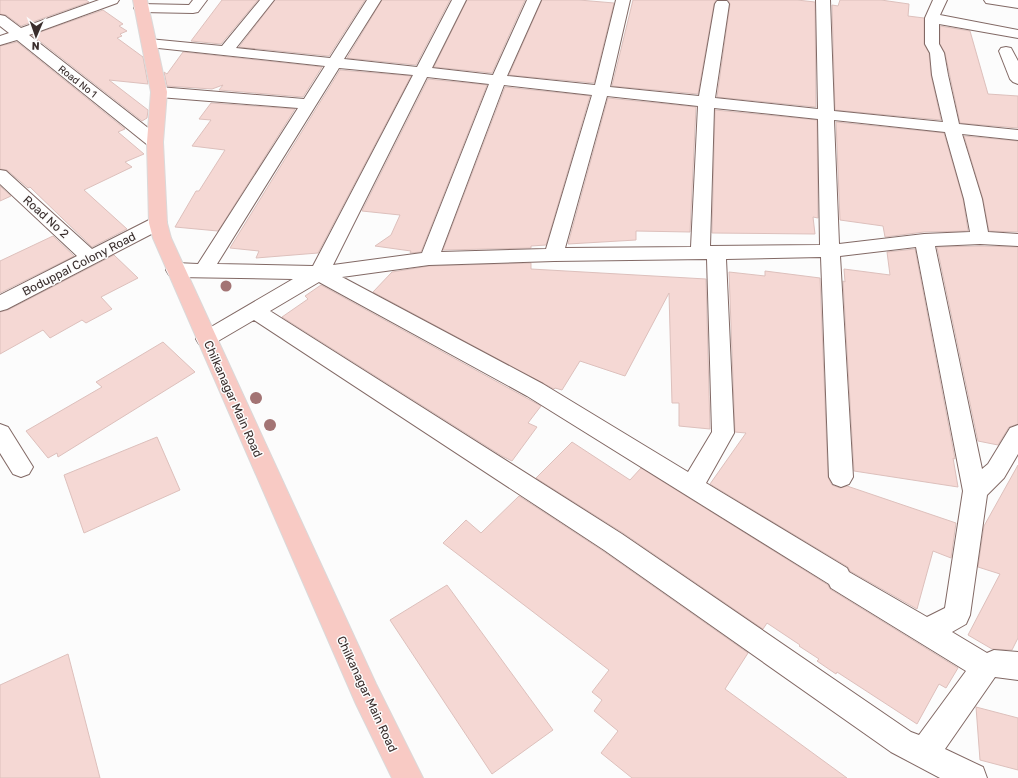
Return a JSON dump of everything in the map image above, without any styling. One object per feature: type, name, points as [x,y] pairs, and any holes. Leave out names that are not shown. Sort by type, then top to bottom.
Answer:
[{"type":"main road","name":"Chilkanagar Main Road","points":[[141,4],[159,92],[155,142],[158,223],[162,238],[366,694],[408,778]]},
{"type":"street","points":[[0,41],[112,0]]},
{"type":"street","points":[[141,4],[193,9],[200,0]]},
{"type":"street","points":[[226,51],[267,0]]},
{"type":"street","points":[[204,270],[374,0]]},
{"type":"street","points":[[206,339],[319,272],[459,0]]},
{"type":"street","points":[[429,259],[498,80],[534,0]]},
{"type":"street","points":[[554,255],[601,91],[623,0]]},
{"type":"street","points":[[823,0],[830,251],[841,477]]},
{"type":"street","points":[[940,0],[932,18],[932,44],[937,53],[940,75],[952,128],[973,199],[980,238]]},
{"type":"street","points":[[1000,1],[1018,4]]},
{"type":"street","points":[[692,486],[723,433],[708,253],[706,102],[722,4]]},
{"type":"street","points":[[932,18],[1018,34]]},
{"type":"street","name":"Road No 1","points":[[0,19],[155,142]]},
{"type":"street","points":[[149,43],[1018,135]]},
{"type":"street","points":[[1006,51],[1018,79]]},
{"type":"street","points":[[159,92],[308,104]]},
{"type":"street","name":"Road No 2","points":[[0,175],[91,258]]},
{"type":"street","name":"Boduppal Colony Road","points":[[0,304],[158,223]]},
{"type":"street","points":[[176,270],[319,272],[429,259],[554,255],[830,251],[924,240],[980,238],[1018,240]]},
{"type":"street","points":[[924,240],[975,491],[957,615],[927,631]]},
{"type":"street","points":[[319,272],[535,390],[838,576],[840,580],[985,667]]},
{"type":"street","points":[[254,310],[613,542],[901,742],[972,778]]},
{"type":"street","points":[[0,433],[21,466]]},
{"type":"street","points":[[975,491],[996,471],[1018,434]]},
{"type":"street","points":[[924,754],[985,667],[994,663],[1018,666]]},
{"type":"building","points":[[0,0],[86,0],[89,2],[21,26],[6,15],[0,14]]},
{"type":"building","points":[[222,0],[258,0],[221,44],[191,41]]},
{"type":"building","points":[[275,0],[365,0],[329,56],[239,47]]},
{"type":"building","points":[[382,0],[450,0],[416,65],[347,58]]},
{"type":"building","points":[[467,0],[525,0],[492,73],[434,67]]},
{"type":"building","points":[[542,0],[579,0],[614,3],[594,83],[509,75]]},
{"type":"building","points":[[633,0],[716,0],[714,4],[698,94],[612,86]]},
{"type":"building","points":[[728,0],[797,0],[815,2],[816,107],[717,97],[730,4]]},
{"type":"building","points":[[840,0],[881,0],[909,4],[908,16],[924,18],[924,44],[929,53],[931,75],[941,120],[835,110],[832,5],[838,6]]},
{"type":"building","points":[[103,10],[123,24],[119,26],[127,31],[120,34],[122,36],[117,38],[143,57],[148,84],[109,80],[148,110],[147,118],[142,121],[32,35]]},
{"type":"building","points":[[940,26],[970,31],[988,94],[1018,96],[1018,128],[960,123],[945,53],[940,44]]},
{"type":"building","points":[[17,42],[125,129],[118,132],[144,154],[125,162],[132,167],[84,190],[127,229],[92,247],[30,187],[28,188],[7,170],[0,169],[0,46]]},
{"type":"building","points":[[183,52],[322,67],[303,97],[219,90],[223,85],[212,89],[167,86],[164,72],[167,74]]},
{"type":"building","points":[[340,70],[411,76],[318,253],[256,258],[259,251],[230,248]]},
{"type":"building","points":[[428,79],[487,85],[421,252],[410,253],[411,251],[375,246],[391,235],[400,215],[362,211]]},
{"type":"building","points":[[505,87],[590,96],[546,245],[531,246],[531,248],[443,250]]},
{"type":"building","points":[[608,98],[696,107],[690,232],[636,231],[636,240],[568,244]]},
{"type":"building","points":[[211,103],[295,109],[218,231],[175,227],[196,191],[199,191],[225,150],[192,146],[211,120],[199,119]]},
{"type":"building","points":[[715,110],[817,120],[818,218],[813,217],[815,234],[712,233]]},
{"type":"building","points":[[836,122],[944,133],[963,199],[968,231],[924,232],[885,237],[883,226],[840,220]]},
{"type":"building","points":[[964,136],[1018,141],[1018,232],[989,231],[983,199]]},
{"type":"building","points":[[0,186],[11,196],[0,201]]},
{"type":"building","points":[[53,236],[74,256],[0,293],[0,261]]},
{"type":"building","points":[[937,247],[1018,247],[1018,424],[1009,427],[998,445],[978,441]]},
{"type":"building","points":[[915,249],[955,459],[953,458],[958,487],[854,471],[843,281],[845,282],[844,269],[890,275],[887,252]]},
{"type":"building","points":[[114,255],[138,278],[101,297],[112,309],[86,323],[82,320],[50,338],[43,330],[0,354],[0,312],[8,310]]},
{"type":"building","points":[[531,263],[531,269],[706,279],[710,429],[679,426],[679,403],[672,403],[669,293],[625,376],[580,361],[562,390],[554,389],[373,292],[392,272],[429,266]]},
{"type":"building","points":[[765,271],[820,278],[828,477],[832,485],[840,488],[847,486],[956,523],[951,558],[933,551],[917,609],[850,571],[848,567],[710,484],[746,433],[735,432],[729,272],[765,276]]},
{"type":"building","points":[[321,285],[541,406],[528,423],[537,427],[512,461],[282,317],[308,299],[305,296]]},
{"type":"building","points":[[163,342],[195,372],[58,457],[57,453],[48,458],[26,431],[102,387],[96,382]]},
{"type":"building","points":[[157,437],[180,490],[84,533],[64,475]]},
{"type":"building","points":[[572,442],[630,480],[641,468],[828,585],[830,589],[958,668],[946,688],[939,684],[917,724],[837,672],[836,674],[817,661],[819,659],[767,623],[763,629],[623,533],[536,478]]},
{"type":"building","points":[[1018,465],[1018,638],[1012,650],[992,649],[968,635],[1000,574],[978,567],[984,526]]},
{"type":"building","points":[[519,496],[603,551],[748,653],[725,689],[847,778],[632,778],[601,753],[618,731],[594,711],[602,700],[592,692],[609,670],[443,543],[466,520],[481,533]]},
{"type":"building","points":[[447,585],[553,730],[492,774],[390,620]]},
{"type":"building","points":[[68,654],[100,778],[0,778],[0,685]]},
{"type":"building","points":[[976,707],[1018,718],[1018,770],[980,760]]}]
